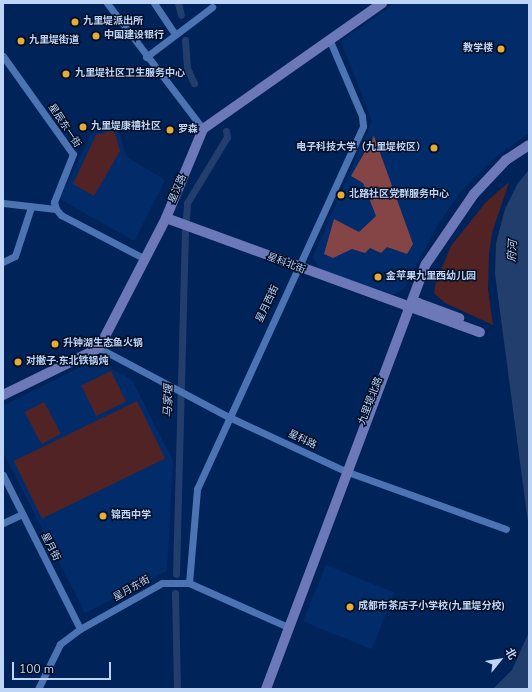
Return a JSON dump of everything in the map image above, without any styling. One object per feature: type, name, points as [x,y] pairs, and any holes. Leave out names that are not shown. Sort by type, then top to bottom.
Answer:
[{"type":"street","points":[[107,3],[146,57],[203,129],[382,3]]},
{"type":"street","points":[[154,3],[175,34]]},
{"type":"street","points":[[146,57],[212,7]]},
{"type":"street","name":"星月西街","points":[[189,583],[197,489],[227,416],[362,126],[362,116],[330,41]]},
{"type":"street","name":"星辰东一街","points":[[3,56],[73,154],[54,202],[56,209]]},
{"type":"street","name":"星汉路","points":[[99,348],[166,218],[203,129]]},
{"type":"street","name":"九里堤北路","points":[[266,689],[407,307],[447,228],[506,160],[529,145]]},
{"type":"street","points":[[3,203],[56,209],[61,215],[146,259]]},
{"type":"street","points":[[3,262],[15,256],[31,207]]},
{"type":"street","name":"星科北街","points":[[166,218],[296,268],[458,325],[480,332],[468,322],[418,303],[407,307]]},
{"type":"street","points":[[3,395],[99,348]]},
{"type":"street","name":"星科路","points":[[99,348],[227,416],[345,472],[506,529]]},
{"type":"street","name":"星月街","points":[[3,475],[80,629]]},
{"type":"street","points":[[3,523],[22,514]]},
{"type":"street","name":"星月东街","points":[[38,689],[60,644],[80,629],[162,583],[189,583],[288,627]]},
{"type":"shaded area","name":"电子科技大学（九里堤校区）","points":[[395,3],[529,3],[529,133],[496,157],[461,191],[437,226],[404,289],[393,295],[321,271],[313,257],[372,121],[341,41]]},
{"type":"shaded area","points":[[116,126],[127,157],[165,180],[134,241],[60,199],[91,134]]},
{"type":"shaded area","points":[[114,130],[120,151],[94,196],[73,184],[96,135]]},
{"type":"shaded area","points":[[374,136],[413,244],[407,254],[387,247],[381,253],[370,248],[365,253],[352,249],[333,258],[324,254],[334,219],[359,232],[376,216],[363,183],[351,176]]},
{"type":"shaded area","points":[[509,182],[492,233],[489,253],[488,290],[493,325],[445,303],[434,293],[436,282],[451,246],[486,202]]},
{"type":"shaded area","name":"锦西中学","points":[[95,360],[132,380],[173,461],[167,571],[85,613],[3,452],[3,406]]},
{"type":"shaded area","points":[[111,371],[126,402],[96,416],[81,385]]},
{"type":"shaded area","points":[[137,401],[165,459],[42,519],[14,461]]},
{"type":"shaded area","points":[[44,402],[61,434],[41,444],[25,412]]},
{"type":"shaded area","name":"成都市茶店子小学校(九里堤分校)","points":[[326,565],[395,593],[372,649],[303,622]]},
{"type":"water","name":"府河","points":[[529,170],[529,530],[495,274],[496,243],[505,209],[518,183]]},
{"type":"water","points":[[529,632],[529,689],[493,689],[512,670]]},
{"type":"waterway","name":"马家堰","points":[[178,3],[181,15]]},
{"type":"waterway","name":"马家堰","points":[[185,40],[187,68],[194,83]]},
{"type":"waterway","name":"马家堰","points":[[186,218],[187,203],[227,137],[226,131]]},
{"type":"waterway","name":"马家堰","points":[[176,574],[185,229]]},
{"type":"waterway","name":"马家堰","points":[[175,593],[177,689]]},
{"type":"place","name":"九里堤派出所","points":[[75,22]]},
{"type":"place","name":"中国建设银行","points":[[96,36]]},
{"type":"place","name":"九里堤街道","points":[[21,41]]},
{"type":"place","name":"教学楼","points":[[501,49]]},
{"type":"place","name":"九里堤社区卫生服务中心","points":[[66,74]]},
{"type":"place","name":"九里堤康禧社区","points":[[83,127]]},
{"type":"place","name":"罗森","points":[[170,130]]},
{"type":"place","name":"电子科技大学（九里堤校区）","points":[[434,148]]},
{"type":"place","name":"北路社区党群服务中心","points":[[341,195]]},
{"type":"place","name":"金苹果九里西幼儿园","points":[[378,277]]},
{"type":"place","name":"升钟湖生态鱼火锅","points":[[55,344]]},
{"type":"place","name":"对撇子·东北铁锅炖","points":[[18,362]]},
{"type":"place","name":"锦西中学","points":[[103,516]]},
{"type":"place","name":"成都市茶店子小学校(九里堤分校)","points":[[350,607]]}]
